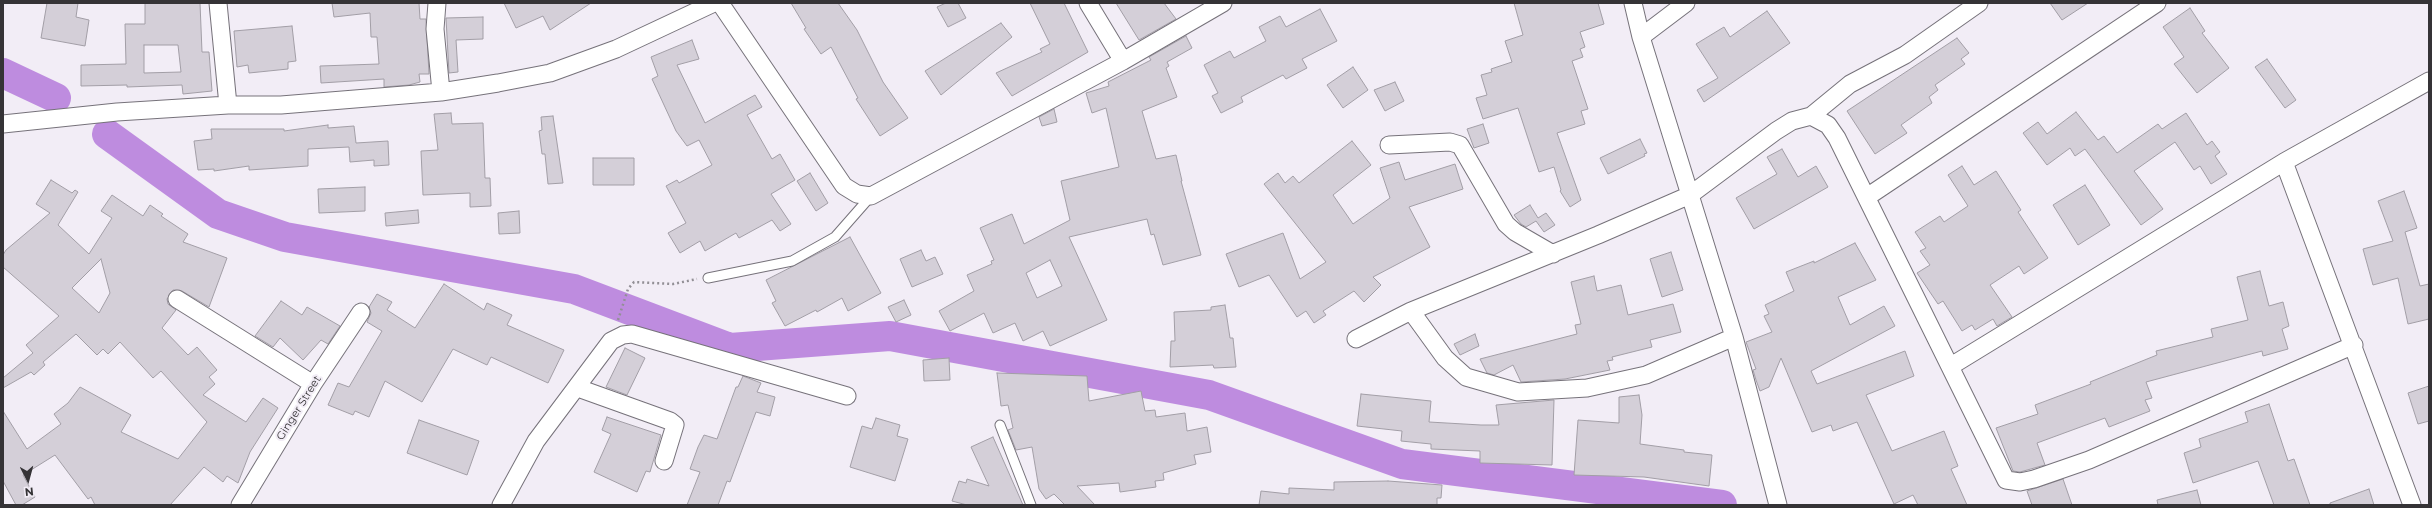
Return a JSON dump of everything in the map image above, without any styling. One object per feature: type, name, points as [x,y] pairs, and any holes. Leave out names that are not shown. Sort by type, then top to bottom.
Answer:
[{"type":"street","points":[[218,3],[228,105]]},
{"type":"street","points":[[437,3],[435,29],[441,92]]},
{"type":"street","points":[[3,124],[117,112],[228,105],[281,105],[441,92],[550,73],[616,49],[714,3]]},
{"type":"street","points":[[720,3],[844,186],[857,194],[871,196],[888,189],[1124,61],[1224,3]]},
{"type":"street","points":[[1088,3],[1124,61]]},
{"type":"street","points":[[1633,3],[1641,36],[1734,337],[1778,505]]},
{"type":"street","points":[[1641,36],[1686,3]]},
{"type":"street","points":[[1356,339],[1411,311],[1553,254],[1690,195],[1776,131],[1792,121],[1811,116],[1850,84],[1905,55],[1979,3]]},
{"type":"street","points":[[1867,198],[2157,3]]},
{"type":"street","points":[[1951,366],[2284,162],[2429,81]]},
{"type":"street","points":[[1811,116],[1828,126],[1837,138],[2006,480],[2020,482],[2089,460],[2354,345]]},
{"type":"street","points":[[1389,145],[1450,142],[1460,145],[1506,224],[1515,232],[1553,254]]},
{"type":"street","points":[[2284,162],[2354,345],[2412,505]]},
{"type":"street","points":[[177,299],[313,384]]},
{"type":"street","points":[[1411,311],[1445,358],[1466,377],[1518,392],[1587,388],[1646,376],[1734,337]]},
{"type":"street","name":"Ginger Street","points":[[240,505],[313,384],[361,312]]},
{"type":"street","points":[[501,505],[536,441],[578,388],[611,341],[623,335],[632,334],[847,396]]},
{"type":"street","points":[[578,388],[670,421],[675,425],[664,461]]},
{"type":"lane","points":[[708,278],[792,261],[835,237],[871,196]]},
{"type":"lane","points":[[1000,425],[1031,505]]},
{"type":"path","points":[[617,322],[628,288],[634,282],[673,284],[708,278]]},
{"type":"building","points":[[47,3],[78,3],[76,17],[89,20],[85,46],[41,38]]},
{"type":"building","points":[[145,3],[200,3],[202,52],[209,52],[212,91],[183,94],[182,85],[127,87],[127,85],[81,86],[81,65],[126,64],[125,24],[145,24]],"holes":[[[144,45],[178,45],[181,72],[144,73]]]},
{"type":"building","points":[[332,3],[419,3],[420,19],[426,19],[429,74],[419,74],[420,82],[409,85],[384,87],[384,79],[321,83],[320,66],[379,64],[377,37],[371,37],[370,13],[334,17]]},
{"type":"building","points":[[504,3],[591,3],[550,30],[543,16],[516,28]]},
{"type":"building","points":[[791,3],[838,3],[857,30],[883,82],[908,118],[880,136],[856,99],[858,98],[831,47],[821,54],[804,29],[806,28]]},
{"type":"building","points":[[946,3],[958,3],[966,18],[948,27],[937,7]]},
{"type":"building","points":[[1030,3],[1064,3],[1088,52],[1012,96],[996,73],[1042,52],[1040,49],[1050,44]]},
{"type":"building","points":[[1116,3],[1164,3],[1176,19],[1139,40]]},
{"type":"building","points":[[1514,3],[1598,3],[1604,24],[1580,32],[1585,47],[1580,49],[1583,57],[1572,61],[1588,109],[1581,111],[1585,124],[1557,133],[1581,200],[1570,207],[1560,191],[1561,190],[1554,167],[1539,172],[1518,108],[1483,119],[1476,98],[1487,95],[1481,75],[1492,72],[1491,69],[1512,62],[1505,41],[1523,35]]},
{"type":"building","points":[[2050,3],[2088,3],[2062,20]]},
{"type":"building","points":[[2190,8],[2205,31],[2202,33],[2229,68],[2197,93],[2174,64],[2184,57],[2163,27]]},
{"type":"building","points":[[1320,9],[1337,41],[1302,59],[1307,68],[1286,79],[1283,75],[1241,97],[1243,102],[1221,113],[1212,96],[1218,93],[1204,65],[1230,51],[1234,58],[1266,41],[1259,27],[1280,16],[1286,27]]},
{"type":"building","points":[[1767,11],[1790,43],[1704,102],[1697,90],[1718,78],[1696,44],[1724,27],[1730,37]]},
{"type":"building","points":[[483,17],[483,39],[456,40],[458,72],[449,73],[446,18]]},
{"type":"building","points":[[1001,23],[1012,37],[941,95],[925,71]]},
{"type":"building","points":[[292,26],[296,61],[288,62],[288,69],[249,73],[248,65],[237,67],[234,31]]},
{"type":"building","points":[[1186,36],[1192,48],[1167,62],[1169,66],[1166,68],[1177,97],[1142,111],[1156,159],[1176,155],[1181,181],[1201,255],[1163,265],[1154,234],[1151,235],[1147,219],[1069,237],[1107,320],[1050,346],[1043,331],[1023,341],[1015,323],[993,333],[984,313],[950,331],[939,311],[974,291],[967,275],[992,264],[991,261],[994,260],[980,228],[1012,214],[1024,244],[1070,220],[1061,181],[1119,167],[1106,108],[1092,113],[1086,93],[1109,86],[1108,82],[1151,60],[1149,57]],"holes":[[[1050,260],[1062,286],[1037,298],[1026,273]]]},
{"type":"building","points":[[1957,38],[1969,53],[1961,59],[1965,64],[1935,85],[1938,90],[1929,97],[1932,103],[1901,125],[1907,133],[1875,154],[1847,111]]},
{"type":"building","points":[[692,40],[699,59],[677,65],[705,123],[755,95],[762,107],[747,115],[772,159],[780,154],[795,180],[771,194],[791,224],[780,231],[772,220],[739,238],[736,233],[705,251],[700,241],[680,253],[668,233],[686,223],[666,186],[677,180],[679,183],[712,165],[699,140],[687,146],[676,131],[652,79],[658,76],[651,57]]},
{"type":"building","points":[[2267,59],[2296,100],[2285,108],[2255,67]]},
{"type":"building","points":[[1353,67],[1368,90],[1343,108],[1327,85]]},
{"type":"building","points":[[1395,82],[1404,101],[1385,111],[1374,90]]},
{"type":"building","points":[[1054,109],[1057,122],[1042,126],[1039,117]]},
{"type":"building","points":[[2076,112],[2098,140],[2104,136],[2117,153],[2158,124],[2162,129],[2186,113],[2207,145],[2212,141],[2220,152],[2215,156],[2227,174],[2211,184],[2200,166],[2194,170],[2175,142],[2134,171],[2163,209],[2141,225],[2085,149],[2075,156],[2070,148],[2047,165],[2023,133],[2038,122],[2047,134]]},
{"type":"building","points":[[451,113],[452,124],[483,123],[485,178],[490,178],[491,206],[470,207],[470,193],[423,195],[421,151],[438,150],[434,114]]},
{"type":"building","points":[[553,116],[563,183],[548,184],[545,154],[542,154],[539,131],[542,130],[541,117]]},
{"type":"building","points":[[1483,124],[1489,143],[1474,148],[1467,129]]},
{"type":"building","points":[[328,125],[328,128],[354,126],[356,143],[388,141],[389,165],[374,166],[374,160],[350,162],[349,147],[308,149],[308,166],[249,170],[249,166],[214,171],[214,169],[198,170],[194,141],[212,139],[211,129],[284,129],[284,131]]},
{"type":"building","points":[[1640,139],[1647,153],[1644,154],[1645,156],[1608,174],[1600,158]]},
{"type":"building","points":[[1352,141],[1371,165],[1333,195],[1353,224],[1390,198],[1380,168],[1399,162],[1405,180],[1455,164],[1463,189],[1409,207],[1430,247],[1373,277],[1381,285],[1364,302],[1354,291],[1323,311],[1326,315],[1314,323],[1306,311],[1297,317],[1269,275],[1239,287],[1226,254],[1283,233],[1300,279],[1326,262],[1264,184],[1278,173],[1285,183],[1293,176],[1299,183]]},
{"type":"building","points":[[1782,149],[1798,177],[1816,166],[1828,187],[1754,229],[1736,198],[1777,174],[1767,157]]},
{"type":"building","points":[[593,158],[634,158],[634,185],[593,185]]},
{"type":"building","points":[[1962,166],[1974,185],[1996,171],[2021,210],[2018,212],[2048,258],[2024,274],[2019,266],[1990,285],[2012,317],[1997,326],[1993,319],[1975,330],[1972,325],[1962,331],[1943,301],[1938,304],[1917,273],[1930,265],[1920,251],[1926,248],[1915,232],[1940,216],[1944,222],[1968,206],[1948,175]]},
{"type":"building","points":[[810,173],[828,203],[816,211],[797,181]]},
{"type":"building","points":[[51,180],[72,193],[75,190],[78,192],[58,225],[89,254],[112,218],[101,211],[112,195],[143,216],[150,205],[163,214],[161,216],[188,234],[183,242],[227,258],[209,307],[182,291],[173,290],[167,299],[168,304],[176,310],[162,328],[188,355],[197,347],[217,370],[209,377],[215,384],[203,395],[246,422],[263,398],[278,408],[250,452],[238,483],[227,476],[223,482],[204,467],[170,505],[95,505],[91,497],[88,499],[55,455],[23,475],[35,497],[22,505],[16,505],[3,481],[3,411],[27,449],[61,424],[54,414],[68,403],[80,387],[131,415],[121,432],[178,459],[207,422],[161,371],[153,378],[120,342],[108,354],[103,349],[97,355],[76,334],[43,362],[45,365],[34,375],[31,372],[3,388],[3,378],[33,353],[26,345],[59,316],[3,267],[3,255],[6,250],[50,213],[36,204]],"holes":[[[101,259],[110,293],[99,313],[72,288]]]},
{"type":"building","points":[[2085,185],[2110,225],[2078,245],[2053,205]]},
{"type":"building","points":[[365,187],[365,211],[319,213],[318,189]]},
{"type":"building","points":[[2404,191],[2417,228],[2405,232],[2420,286],[2429,284],[2429,319],[2408,324],[2398,278],[2373,285],[2363,249],[2393,241],[2378,201]]},
{"type":"building","points":[[1530,205],[1538,218],[1546,213],[1555,225],[1544,232],[1536,221],[1526,227],[1521,224],[1514,215]]},
{"type":"building","points":[[418,210],[419,223],[386,226],[385,213]]},
{"type":"building","points":[[519,211],[520,233],[499,234],[498,213]]},
{"type":"building","points":[[850,237],[881,293],[848,311],[842,298],[817,312],[816,310],[785,326],[772,303],[776,301],[766,280]]},
{"type":"building","points":[[1855,243],[1876,280],[1838,297],[1850,325],[1884,306],[1895,326],[1811,371],[1817,384],[1905,351],[1914,376],[1866,395],[1892,451],[1944,431],[1958,466],[1951,469],[1967,505],[1918,505],[1913,495],[1894,504],[1857,422],[1833,431],[1831,425],[1812,432],[1781,358],[1769,387],[1760,391],[1753,370],[1756,369],[1746,342],[1772,332],[1764,316],[1769,314],[1765,305],[1794,291],[1786,272],[1814,261],[1814,263]]},
{"type":"building","points":[[921,250],[926,261],[935,257],[943,274],[912,287],[900,259]]},
{"type":"building","points":[[1671,252],[1683,290],[1662,297],[1650,259]]},
{"type":"building","points":[[2260,271],[2269,306],[2283,302],[2289,326],[2282,329],[2288,349],[2263,356],[2262,351],[2146,382],[2152,398],[2145,400],[2150,411],[2109,427],[2105,418],[2037,443],[2045,465],[2020,472],[2013,471],[1996,428],[2038,414],[2035,405],[2091,384],[2090,382],[2157,355],[2156,351],[2213,337],[2211,329],[2248,320],[2237,277]]},
{"type":"building","points":[[1594,276],[1597,291],[1621,285],[1628,315],[1673,304],[1681,332],[1650,340],[1652,347],[1612,357],[1613,360],[1607,361],[1610,370],[1565,379],[1521,382],[1513,365],[1494,375],[1487,373],[1480,359],[1577,334],[1575,325],[1581,324],[1571,282]]},
{"type":"building","points":[[444,284],[484,310],[487,303],[512,315],[507,325],[564,350],[548,383],[491,357],[487,365],[453,349],[422,402],[385,381],[369,417],[355,411],[353,415],[328,405],[338,383],[349,387],[382,331],[367,322],[371,313],[369,307],[377,294],[392,302],[387,310],[415,328]]},
{"type":"building","points":[[904,300],[911,315],[896,322],[888,307]]},
{"type":"building","points":[[281,301],[302,315],[307,307],[340,326],[328,344],[321,340],[303,360],[280,338],[273,347],[255,336]]},
{"type":"building","points":[[1225,305],[1230,338],[1233,338],[1236,367],[1214,368],[1213,365],[1170,367],[1171,341],[1175,341],[1174,312],[1211,310],[1211,307]]},
{"type":"building","points":[[1475,334],[1479,346],[1460,355],[1454,344]]},
{"type":"building","points":[[625,348],[645,358],[627,395],[606,387]]},
{"type":"building","points":[[949,358],[950,380],[924,381],[923,360]]},
{"type":"building","points":[[997,373],[1087,376],[1089,401],[1141,391],[1145,411],[1155,410],[1156,417],[1185,413],[1187,431],[1207,427],[1211,452],[1194,455],[1196,464],[1163,473],[1164,480],[1155,481],[1156,487],[1120,492],[1119,483],[1077,486],[1095,505],[1065,505],[1054,494],[1046,499],[1039,489],[1032,447],[1016,450],[1008,430],[1013,428],[1008,405],[1001,406]]},
{"type":"building","points":[[743,376],[761,383],[757,392],[775,397],[770,416],[756,412],[730,482],[727,481],[718,505],[687,505],[700,472],[690,469],[698,447],[704,435],[717,439],[736,387],[738,387]]},
{"type":"building","points":[[2429,386],[2429,421],[2418,424],[2408,393]]},
{"type":"building","points":[[1361,394],[1431,401],[1429,422],[1481,425],[1499,425],[1496,405],[1554,400],[1552,465],[1480,463],[1480,451],[1431,449],[1431,444],[1401,441],[1402,431],[1357,426]]},
{"type":"building","points":[[1639,395],[1642,415],[1640,444],[1684,450],[1684,452],[1712,455],[1709,486],[1644,477],[1574,475],[1578,420],[1619,423],[1619,397]]},
{"type":"building","points":[[2269,404],[2288,461],[2294,459],[2310,505],[2274,505],[2258,461],[2193,483],[2184,453],[2201,447],[2199,439],[2248,422],[2245,412]]},
{"type":"building","points":[[607,417],[661,435],[650,472],[646,471],[637,492],[594,472],[611,434],[602,430]]},
{"type":"building","points":[[876,418],[900,425],[897,436],[908,439],[895,481],[850,467],[862,426],[872,429]]},
{"type":"building","points":[[419,420],[479,441],[467,475],[407,453]]},
{"type":"building","points":[[993,437],[1023,505],[967,505],[952,501],[959,481],[966,483],[967,479],[989,486],[971,447]]},
{"type":"building","points":[[2063,479],[2072,505],[2032,505],[2027,491]]},
{"type":"building","points":[[1388,481],[1442,485],[1441,498],[1437,498],[1437,505],[1259,505],[1261,491],[1289,494],[1289,488],[1334,490],[1334,482]]},
{"type":"building","points":[[2369,489],[2374,505],[2330,505],[2330,503]]},
{"type":"building","points":[[2197,490],[2201,505],[2158,505],[2157,500]]},
{"type":"waterway","points":[[3,73],[56,98]]},
{"type":"waterway","points":[[107,134],[218,214],[285,237],[574,289],[730,348],[890,336],[1209,395],[1402,464],[1722,505]]}]
